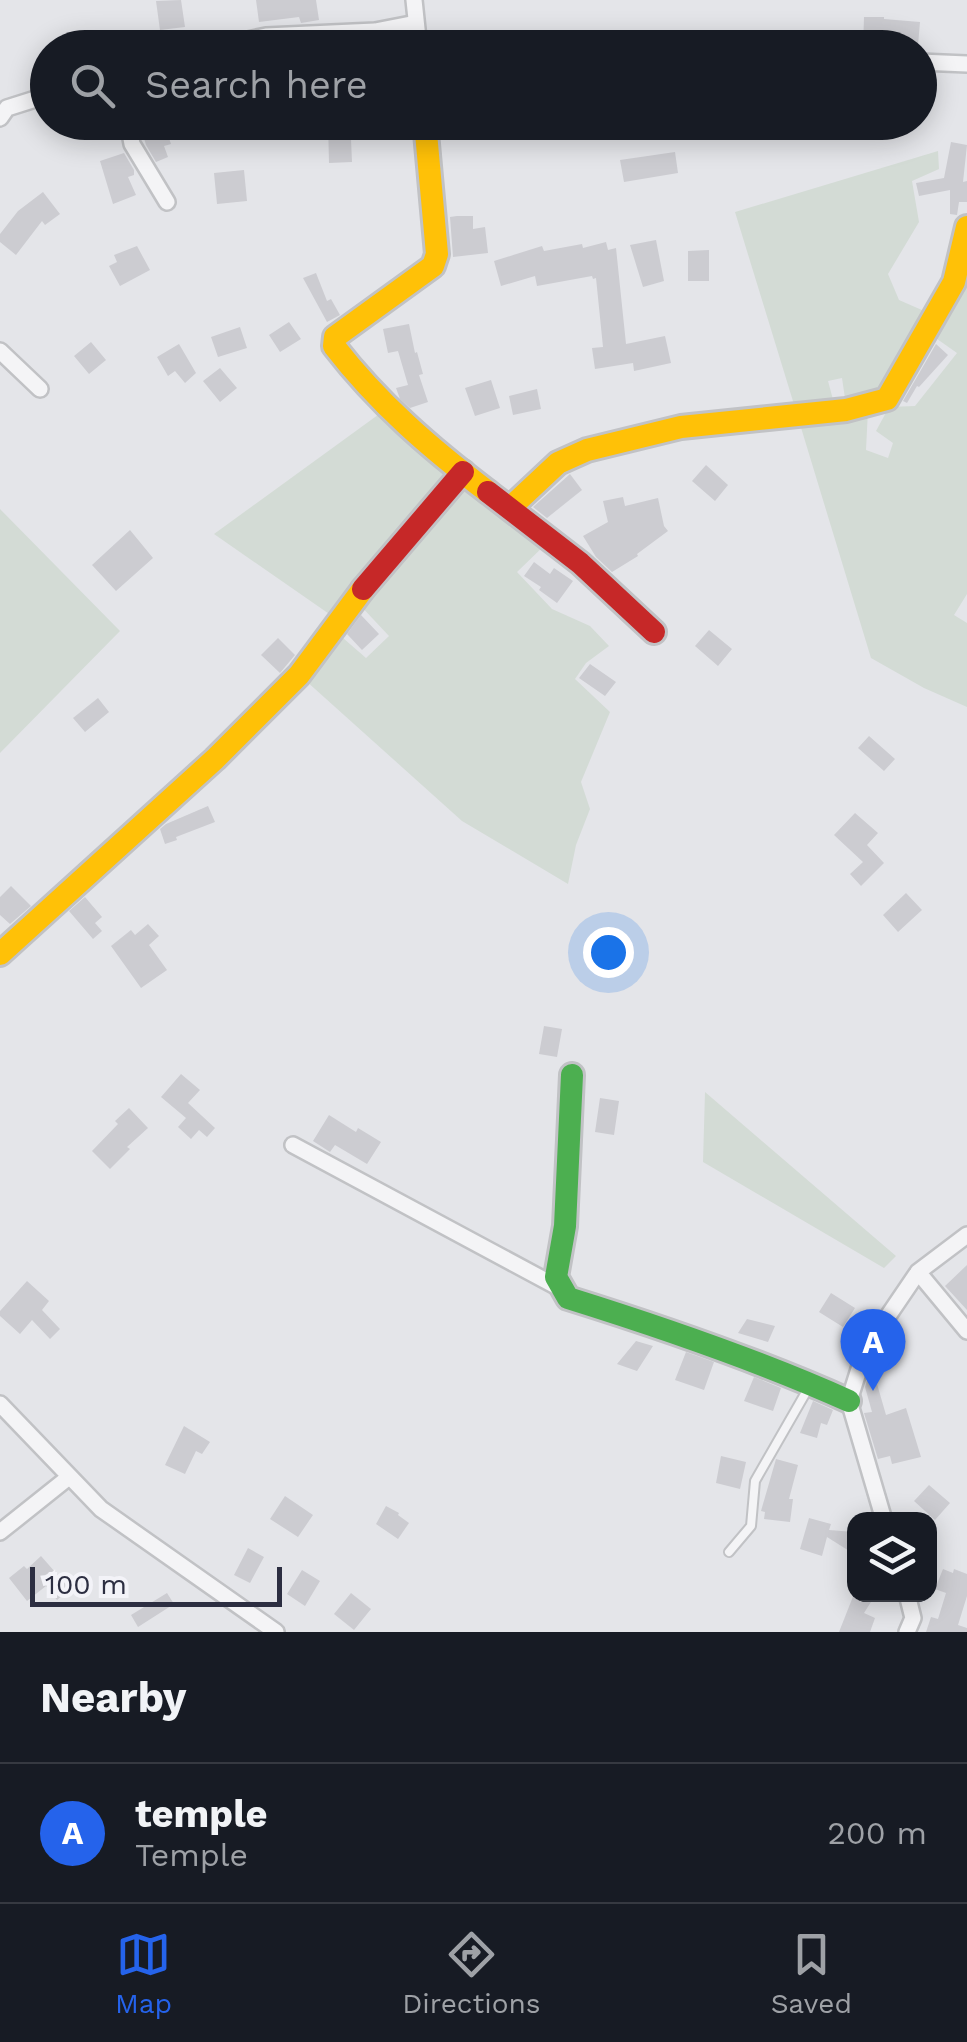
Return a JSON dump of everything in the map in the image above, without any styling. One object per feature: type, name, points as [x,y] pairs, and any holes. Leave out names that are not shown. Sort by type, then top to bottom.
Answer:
[{"type":"street","points":[[414,0],[417,30]]},
{"type":"street","points":[[383,30],[416,22]]},
{"type":"street","points":[[937,63],[967,64]]},
{"type":"street","points":[[0,118],[7,108],[30,101]]},
{"type":"street","points":[[131,140],[167,202]]},
{"type":"street","points":[[427,140],[437,254],[433,266],[335,336],[334,346],[350,369],[395,415],[573,557],[654,632]]},
{"type":"street","points":[[510,508],[558,464],[587,450],[681,428],[846,410],[887,399],[954,282],[967,226]]},
{"type":"street","points":[[0,351],[40,389]]},
{"type":"street","points":[[0,954],[216,759],[298,675],[351,603],[464,472]]},
{"type":"street","points":[[572,1075],[565,1226],[556,1277],[568,1298],[782,1370],[849,1401]]},
{"type":"street","points":[[292,1145],[564,1290]]},
{"type":"street","points":[[882,1512],[849,1401],[864,1350],[918,1272],[967,1235]]},
{"type":"street","points":[[918,1272],[967,1331]]},
{"type":"street","points":[[0,1404],[101,1509],[276,1632]]},
{"type":"street","points":[[0,1532],[69,1477]]},
{"type":"street","points":[[907,1632],[914,1618],[909,1602]]},
{"type":"lane","points":[[729,1552],[750,1526],[755,1481],[812,1383]]},
{"type":"shaded area","points":[[938,151],[939,169],[912,181],[919,222],[888,274],[899,300],[931,314],[878,398],[846,405],[842,378],[828,381],[835,407],[796,411],[735,212]]},
{"type":"shaded area","points":[[967,257],[967,594],[954,615],[967,623],[967,707],[871,658],[799,421],[868,410],[866,450],[888,458],[893,443],[876,431],[889,407],[915,406],[957,353],[930,334]]},
{"type":"shaded area","points":[[382,412],[459,472],[335,618],[214,534]]},
{"type":"shaded area","points":[[463,475],[547,543],[517,572],[552,609],[590,626],[609,646],[586,663],[575,679],[610,712],[581,782],[590,809],[576,845],[568,884],[462,821],[305,680],[335,631],[366,658],[389,636],[358,603]]},
{"type":"shaded area","points":[[0,509],[120,631],[0,753]]},
{"type":"shaded area","points":[[705,1092],[896,1256],[884,1268],[703,1162]]},
{"type":"building","points":[[181,0],[185,27],[160,30],[156,1]]},
{"type":"building","points":[[256,0],[316,0],[319,20],[301,23],[299,17],[259,22]]},
{"type":"building","points":[[864,17],[920,22],[919,30],[864,30]]},
{"type":"building","points":[[145,140],[170,140],[171,144],[164,146],[168,157],[156,162]]},
{"type":"building","points":[[328,140],[351,140],[352,162],[329,163]]},
{"type":"building","points":[[951,142],[967,145],[963,182],[967,181],[967,202],[959,202],[957,215],[950,214],[950,190],[919,196],[916,183],[944,178]]},
{"type":"building","points":[[675,152],[678,173],[624,182],[620,160]]},
{"type":"building","points":[[124,153],[134,170],[134,175],[128,177],[136,195],[113,204],[100,161]]},
{"type":"building","points":[[244,170],[247,201],[217,204],[214,173]]},
{"type":"building","points":[[43,192],[60,214],[45,225],[42,221],[16,255],[0,242],[0,234],[18,211]]},
{"type":"building","points":[[473,216],[473,229],[485,227],[488,253],[453,257],[450,217]]},
{"type":"building","points":[[656,240],[664,281],[643,287],[630,245]]},
{"type":"building","points":[[606,242],[608,250],[616,248],[626,344],[665,336],[671,363],[634,371],[633,363],[595,369],[592,348],[603,347],[596,278],[592,276],[537,286],[535,276],[501,286],[494,261],[542,246],[544,251]]},
{"type":"building","points":[[137,246],[150,270],[120,286],[109,266],[117,262],[114,255]]},
{"type":"building","points":[[709,250],[709,281],[688,281],[688,251]]},
{"type":"building","points":[[316,273],[327,301],[331,299],[340,315],[327,322],[303,278]]},
{"type":"building","points":[[289,322],[301,339],[280,352],[269,335]]},
{"type":"building","points":[[409,324],[428,402],[410,408],[400,399],[396,388],[408,385],[398,351],[388,353],[383,329]]},
{"type":"building","points":[[240,327],[247,348],[218,357],[211,337]]},
{"type":"building","points":[[91,342],[106,360],[89,374],[74,356]]},
{"type":"building","points":[[179,344],[196,373],[185,383],[175,371],[168,376],[157,357]]},
{"type":"building","points":[[936,344],[948,355],[917,386],[907,403],[903,401]]},
{"type":"building","points":[[220,368],[237,388],[220,402],[203,381]]},
{"type":"building","points":[[491,380],[500,408],[475,416],[465,388]]},
{"type":"building","points":[[537,389],[541,409],[513,415],[509,396]]},
{"type":"building","points":[[706,465],[728,485],[715,501],[692,481]]},
{"type":"building","points":[[570,474],[582,490],[547,518],[533,507]]},
{"type":"building","points":[[623,497],[625,506],[658,498],[668,531],[612,572],[596,557],[583,536],[608,522],[603,501]]},
{"type":"building","points":[[130,530],[153,558],[116,591],[92,565]]},
{"type":"building","points":[[534,562],[550,574],[554,568],[573,581],[557,603],[524,576]]},
{"type":"building","points":[[361,615],[379,634],[362,650],[347,634]]},
{"type":"building","points":[[709,630],[732,649],[718,666],[695,646]]},
{"type":"building","points":[[278,638],[295,655],[280,673],[261,655]]},
{"type":"building","points":[[590,664],[616,682],[605,696],[579,678]]},
{"type":"building","points":[[98,698],[109,712],[85,732],[73,718]]},
{"type":"building","points":[[869,736],[895,759],[884,771],[858,748]]},
{"type":"building","points":[[208,806],[215,822],[165,844],[160,829]]},
{"type":"building","points":[[855,813],[878,833],[867,845],[884,863],[861,886],[850,874],[863,862],[834,835]]},
{"type":"building","points":[[11,886],[31,906],[10,924],[0,915],[0,897]]},
{"type":"building","points":[[906,893],[922,910],[898,932],[883,915]]},
{"type":"building","points":[[85,897],[102,917],[95,923],[102,931],[93,939],[69,911]]},
{"type":"building","points":[[148,924],[159,936],[149,945],[167,970],[141,988],[111,946],[131,930],[135,935]]},
{"type":"building","points":[[544,1026],[562,1029],[557,1057],[539,1054]]},
{"type":"building","points":[[181,1074],[200,1090],[188,1103],[215,1128],[207,1137],[199,1130],[191,1139],[178,1127],[186,1118],[161,1097]]},
{"type":"building","points":[[600,1098],[619,1101],[614,1135],[595,1132]]},
{"type":"building","points":[[129,1108],[148,1128],[110,1169],[92,1151]]},
{"type":"building","points":[[329,1115],[381,1142],[367,1164],[335,1145],[330,1152],[313,1141]]},
{"type":"building","points":[[967,1265],[967,1310],[945,1286]]},
{"type":"building","points":[[27,1281],[49,1301],[42,1310],[60,1329],[50,1339],[32,1320],[20,1334],[0,1316],[0,1311]]},
{"type":"building","points":[[831,1293],[855,1308],[843,1327],[819,1312]]},
{"type":"building","points":[[747,1319],[775,1326],[768,1342],[738,1333]]},
{"type":"building","points":[[636,1341],[653,1346],[637,1371],[617,1364]]},
{"type":"building","points":[[686,1352],[714,1362],[704,1390],[675,1380]]},
{"type":"building","points":[[873,1370],[886,1415],[906,1408],[921,1457],[892,1464],[890,1456],[878,1459],[864,1413],[872,1412],[865,1387]]},
{"type":"building","points":[[754,1377],[781,1388],[773,1411],[744,1401]]},
{"type":"building","points":[[813,1401],[833,1410],[827,1425],[821,1423],[817,1438],[800,1433]]},
{"type":"building","points":[[184,1426],[210,1442],[202,1454],[196,1451],[185,1474],[165,1465]]},
{"type":"building","points":[[721,1456],[746,1462],[740,1489],[716,1483]]},
{"type":"building","points":[[776,1459],[798,1465],[789,1499],[793,1499],[790,1522],[764,1519],[765,1512],[761,1511]]},
{"type":"building","points":[[929,1485],[950,1503],[937,1518],[937,1512],[926,1512],[914,1501]]},
{"type":"building","points":[[285,1496],[313,1515],[298,1537],[270,1519]]},
{"type":"building","points":[[386,1506],[409,1523],[398,1539],[376,1524]]},
{"type":"building","points":[[809,1518],[831,1524],[829,1530],[847,1531],[847,1550],[827,1537],[822,1556],[800,1549]]},
{"type":"building","points":[[248,1548],[264,1557],[250,1583],[234,1575]]},
{"type":"building","points":[[41,1556],[70,1589],[57,1600],[46,1586],[27,1601],[9,1578]]},
{"type":"building","points":[[943,1569],[967,1574],[967,1596],[958,1625],[967,1628],[967,1632],[926,1632],[931,1617],[938,1619],[946,1593],[937,1590]]},
{"type":"building","points":[[302,1570],[320,1581],[305,1606],[287,1594]]},
{"type":"building","points":[[167,1593],[174,1604],[138,1627],[131,1615]]},
{"type":"building","points":[[351,1593],[371,1609],[354,1630],[334,1614]]},
{"type":"building","points":[[851,1602],[871,1602],[864,1613],[875,1618],[870,1632],[839,1632]]},
{"type":"traffic: fast","points":[[572,1075],[565,1226],[556,1277],[568,1298],[710,1345],[849,1401]]},
{"type":"traffic: slow","points":[[427,140],[437,254],[433,266],[335,337],[334,346],[406,424],[488,492]]},
{"type":"traffic: slow","points":[[510,508],[558,463],[587,450],[681,427],[846,410],[887,399],[954,282],[967,227]]},
{"type":"traffic: slow","points":[[0,954],[215,759],[299,675],[363,589]]},
{"type":"traffic: jam","points":[[363,589],[463,472]]},
{"type":"traffic: jam","points":[[488,492],[580,563],[654,632]]},
{"type":"place","name":"temple","points":[[873,1391]]}]
